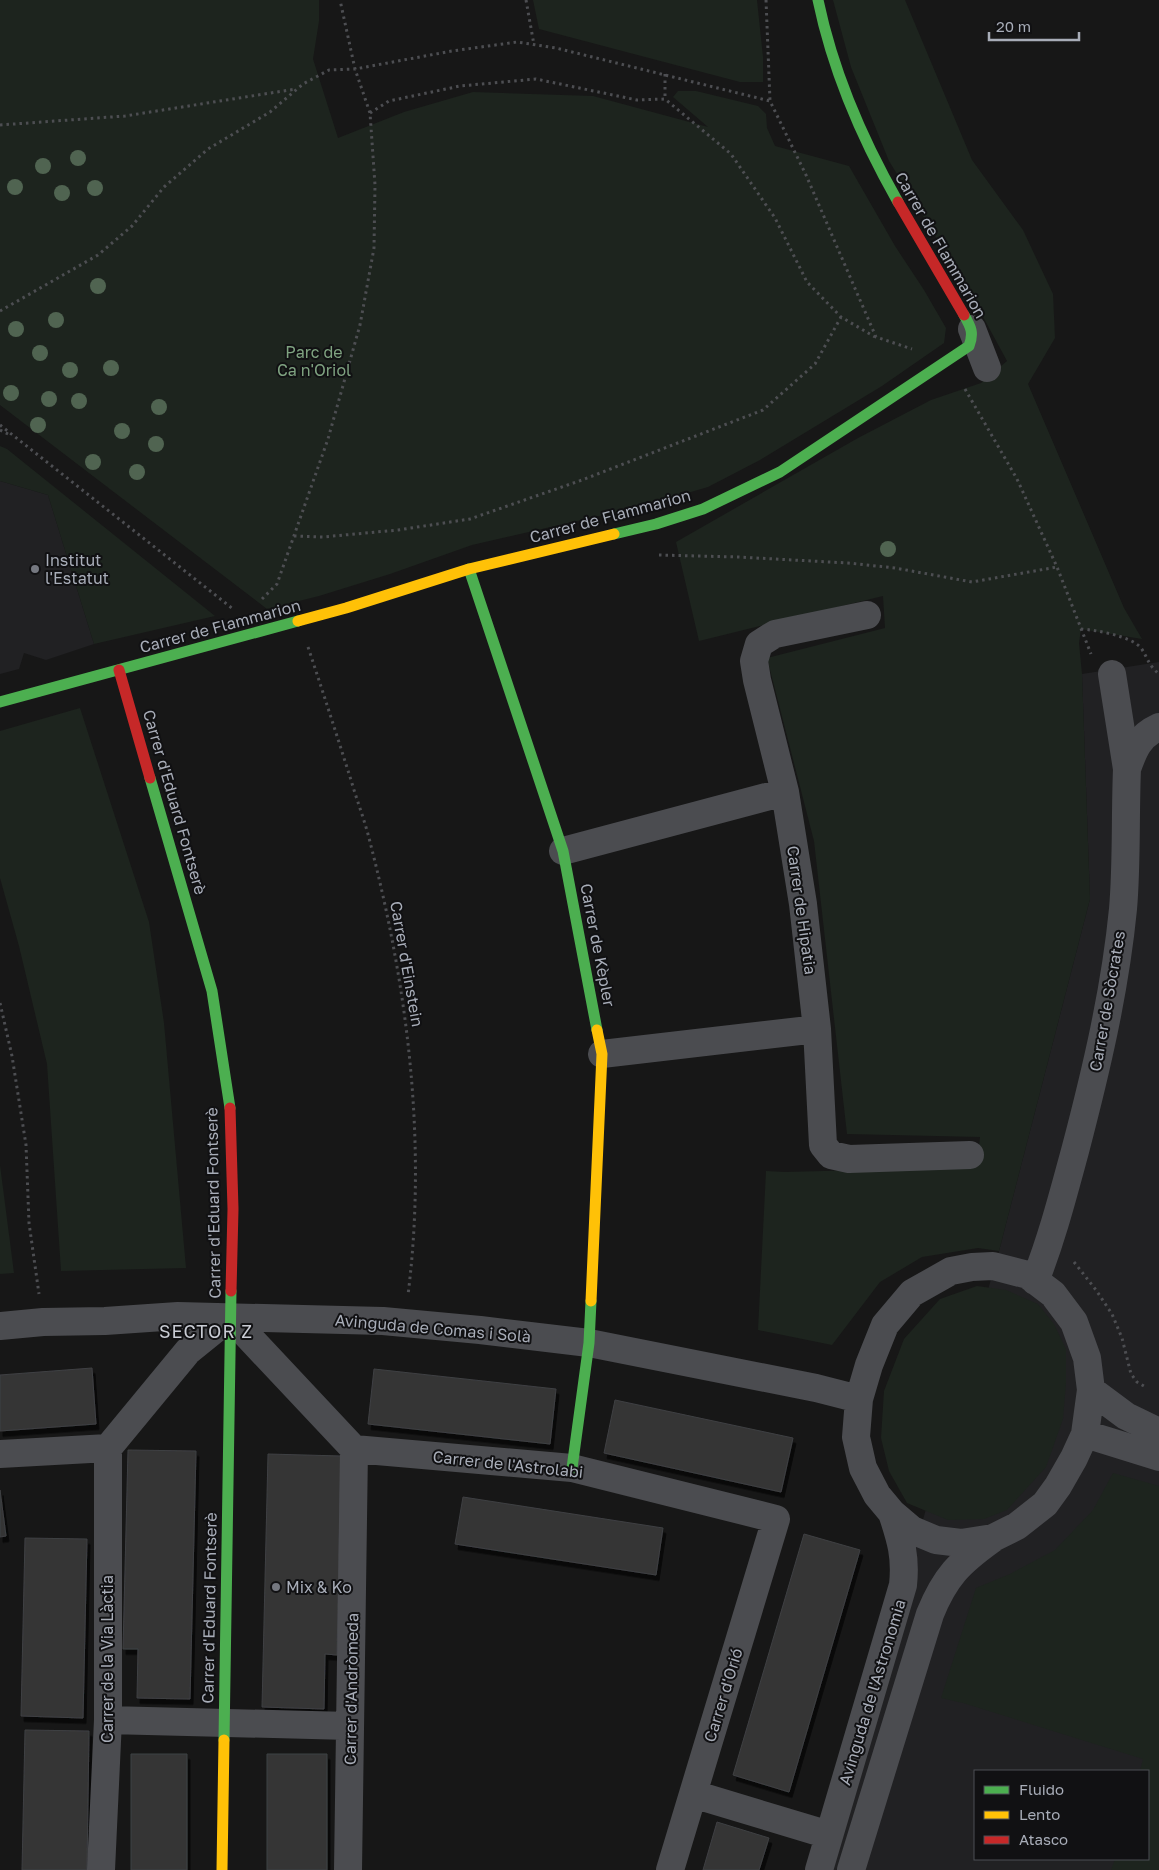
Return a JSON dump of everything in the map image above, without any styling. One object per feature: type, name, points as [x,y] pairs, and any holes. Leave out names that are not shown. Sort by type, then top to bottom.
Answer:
[{"type":"street","name":"Carrer de Flammarion","points":[[0,702],[300,621],[469,569],[656,524],[703,509],[772,476],[969,346],[972,338],[972,329],[877,167],[854,117],[842,87],[818,0]]},
{"type":"street","points":[[972,329],[987,368]]},
{"type":"street","name":"Carrer de Kèpler","points":[[469,569],[563,851],[602,1054],[589,1343],[572,1468]]},
{"type":"street","name":"Carrer de Hipatia","points":[[867,615],[774,634],[759,644],[754,660],[756,680],[785,792],[803,904],[817,1029],[823,1145],[831,1156],[849,1159],[970,1155]]},
{"type":"street","name":"Carrer d'Eduard Fontserè","points":[[119,670],[212,991],[231,1115],[233,1209],[222,1870]]},
{"type":"street","points":[[1112,674],[1127,769]]},
{"type":"street","name":"Carrer de Sòcrates","points":[[1035,1281],[1052,1234],[1080,1133],[1099,1058],[1113,981],[1123,907],[1127,769],[1133,752],[1147,732],[1159,727]]},
{"type":"street","points":[[563,851],[785,792]]},
{"type":"street","points":[[602,1054],[817,1029]]},
{"type":"street","points":[[993,1266],[1028,1275],[1053,1294],[1074,1322],[1087,1358],[1091,1390],[1085,1434],[1058,1486],[1045,1504],[1017,1526],[994,1538],[961,1544],[936,1540],[912,1530],[892,1513],[877,1495],[863,1468],[856,1437],[859,1399],[884,1325],[912,1293],[951,1271],[993,1266]]},
{"type":"street","name":"Avinguda de Comas i Solà","points":[[0,1326],[44,1322],[105,1321],[178,1316],[405,1323],[589,1343],[816,1388],[859,1399]]},
{"type":"street","points":[[0,1454],[116,1438],[188,1351],[230,1317],[354,1449]]},
{"type":"street","points":[[1091,1390],[1126,1416],[1159,1432]]},
{"type":"street","points":[[1085,1434],[1159,1457]]},
{"type":"street","name":"Carrer de la Via Làctia","points":[[101,1870],[108,1720],[116,1438]]},
{"type":"street","name":"Carrer de l'Astrolabi","points":[[354,1449],[572,1468],[776,1520]]},
{"type":"street","name":"Carrer d'Andròmeda","points":[[348,1870],[354,1449]]},
{"type":"street","name":"Avinguda de l'Astronomia","points":[[819,1870],[903,1585],[905,1563],[892,1513]]},
{"type":"street","name":"Carrer d'Orió","points":[[670,1870],[776,1520]]},
{"type":"street","name":"Avinguda de l'Astronomia","points":[[851,1870],[930,1614],[938,1595],[950,1575],[968,1556],[994,1538]]},
{"type":"street","points":[[108,1720],[350,1726]]},
{"type":"street","points":[[693,1794],[829,1835]]},
{"type":"path","points":[[244,618],[277,584],[294,536],[328,439],[360,325],[374,248],[375,185],[370,113],[356,69],[340,0]]},
{"type":"path","points":[[526,0],[534,45]]},
{"type":"path","points":[[766,0],[770,101],[806,175],[876,338]]},
{"type":"path","points":[[0,311],[98,254],[132,226],[164,187],[208,149],[270,112],[302,84],[329,70],[356,69],[452,51],[517,42],[556,48],[770,101]]},
{"type":"path","points":[[665,74],[665,99]]},
{"type":"path","points":[[370,113],[389,101],[460,86],[536,79],[637,100],[665,99],[731,154],[775,218],[807,282],[841,318],[876,338],[949,360],[1017,479],[1057,567],[1081,629],[1098,630],[1119,636],[1140,647],[1148,664],[1159,674]]},
{"type":"path","points":[[0,125],[125,116],[297,89]]},
{"type":"path","points":[[294,536],[323,537],[398,530],[470,519],[582,480],[763,410],[815,364],[841,318]]},
{"type":"path","points":[[0,425],[261,631]]},
{"type":"path","points":[[0,430],[17,439]]},
{"type":"path","points":[[626,531],[642,555],[738,557],[848,563],[895,568],[972,582],[1057,567]]},
{"type":"path","name":"Carrer d'Einstein","points":[[300,621],[370,840],[390,924],[404,1011],[414,1097],[415,1164],[413,1253],[405,1323]]},
{"type":"path","points":[[0,1003],[12,1056],[26,1145],[29,1223],[44,1322]]},
{"type":"path","points":[[1072,1258],[1074,1265],[1096,1290],[1112,1314],[1122,1338],[1131,1374],[1137,1382],[1147,1388]]},
{"type":"shaded area","name":"Institut l'Estatut","points":[[0,481],[48,495],[94,644],[46,660],[24,653],[19,669],[0,674]]},
{"type":"shaded area","points":[[1159,662],[1159,1870],[824,1870],[999,1251],[1090,899],[1082,674]]},
{"type":"green space","name":"Parc de Ca n'Oriol","points":[[0,0],[319,0],[319,21],[313,59],[338,138],[404,112],[473,92],[593,96],[708,127],[673,97],[678,91],[696,91],[758,106],[766,114],[767,128],[775,146],[849,166],[895,246],[946,328],[944,343],[882,386],[760,460],[708,487],[643,506],[472,545],[390,574],[319,596],[267,609],[0,405]]},
{"type":"green space","points":[[533,0],[757,0],[763,57],[763,82],[740,82],[539,29]]},
{"type":"green space","points":[[833,0],[905,0],[972,160],[1023,230],[1053,294],[1055,338],[1028,384],[1124,608],[1142,639],[1081,629],[1079,643],[1082,674],[1090,899],[999,1251],[978,1248],[922,1257],[880,1282],[832,1345],[758,1330],[766,1171],[977,1167],[980,1137],[847,1134],[814,841],[767,658],[885,628],[883,596],[699,641],[676,542],[858,438],[931,400],[981,383],[1007,361],[969,291],[889,161],[851,67]]},
{"type":"green space","points":[[0,446],[7,449],[215,616],[94,644],[48,495],[0,481]]},
{"type":"green space","points":[[80,708],[149,922],[164,1023],[186,1268],[61,1271],[47,1064],[19,946],[0,878],[0,731]]},
{"type":"green space","points":[[0,1165],[14,1273],[0,1274]]},
{"type":"green space","points":[[977,1286],[1006,1290],[1038,1304],[1054,1324],[1066,1349],[1063,1419],[1046,1467],[1007,1510],[984,1519],[948,1520],[907,1503],[889,1471],[881,1438],[884,1391],[904,1339],[940,1299]]},
{"type":"green space","points":[[1113,1473],[1159,1486],[1159,1870],[1111,1870],[1115,1860],[1149,1860],[1149,1770],[1140,1770],[1143,1759],[963,1703],[941,1698],[976,1588],[1010,1574],[1055,1550],[1093,1510]]},
{"type":"building","points":[[92,1368],[96,1424],[0,1431],[0,1375]]},
{"type":"building","points":[[374,1369],[556,1389],[550,1444],[368,1424]]},
{"type":"building","points":[[615,1400],[793,1438],[781,1492],[604,1453]]},
{"type":"building","points":[[128,1450],[196,1451],[190,1699],[137,1698],[138,1649],[123,1649]]},
{"type":"building","points":[[268,1454],[341,1456],[337,1655],[325,1654],[324,1709],[262,1707]]},
{"type":"building","points":[[0,1490],[6,1536],[0,1537]]},
{"type":"building","points":[[463,1497],[663,1528],[656,1575],[455,1544]]},
{"type":"building","points":[[804,1534],[860,1550],[789,1792],[733,1775]]},
{"type":"building","points":[[25,1538],[87,1539],[83,1718],[21,1716]]},
{"type":"building","points":[[25,1730],[89,1731],[87,1870],[22,1870]]},
{"type":"building","points":[[131,1754],[187,1754],[187,1870],[131,1870]]},
{"type":"building","points":[[267,1754],[327,1754],[327,1870],[267,1870]]},
{"type":"building","points":[[717,1822],[769,1838],[759,1870],[703,1870]]},
{"type":"traffic: fast","points":[[818,0],[840,79],[872,154],[898,202]]},
{"type":"traffic: fast","points":[[614,534],[656,524],[703,509],[780,472],[969,346],[971,330],[964,315]]},
{"type":"traffic: fast","points":[[469,569],[563,851],[597,1030]]},
{"type":"traffic: fast","points":[[0,702],[298,621]]},
{"type":"traffic: fast","points":[[150,778],[212,991],[230,1108]]},
{"type":"traffic: fast","points":[[224,1740],[231,1291]]},
{"type":"traffic: fast","points":[[572,1468],[589,1343],[591,1301]]},
{"type":"traffic: slow","points":[[298,621],[346,608],[469,569],[614,534]]},
{"type":"traffic: slow","points":[[591,1301],[602,1054],[597,1030]]},
{"type":"traffic: slow","points":[[222,1870],[224,1740]]},
{"type":"traffic: jam","points":[[898,202],[964,315]]},
{"type":"traffic: jam","points":[[119,670],[150,778]]},
{"type":"traffic: jam","points":[[230,1108],[233,1209],[231,1291]]},
{"type":"place","name":"Institut l'Estatut","points":[[35,569]]},
{"type":"place","name":"Mix & Ko","points":[[276,1587]]},
{"type":"district","name":"SECTOR Z","points":[[206,1332]]}]
